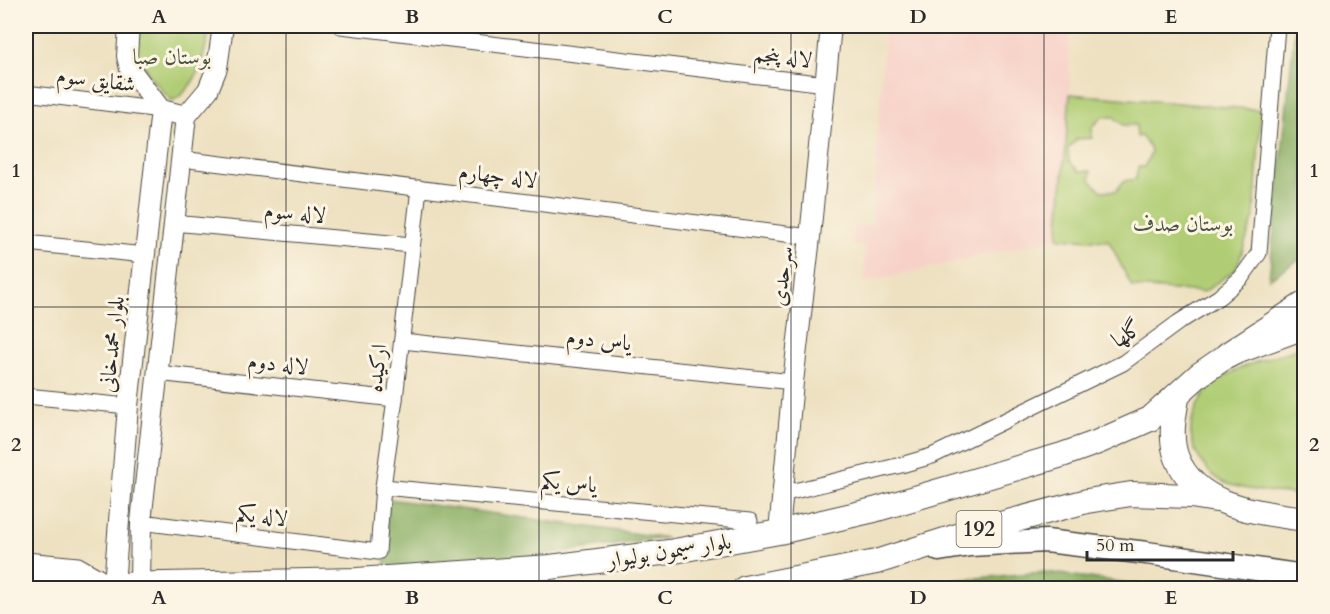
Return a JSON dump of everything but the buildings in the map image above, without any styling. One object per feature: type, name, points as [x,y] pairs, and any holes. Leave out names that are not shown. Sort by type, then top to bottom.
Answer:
[{"type":"highway","points":[[1228,355],[1305,305]]},
{"type":"main road","name":"بلوار سیمون بولیوار","points":[[26,579],[114,585],[357,580],[550,567],[669,552],[779,532],[864,512],[1062,455],[1150,419],[1199,375],[1228,355],[1261,341],[1305,327]]},
{"type":"main road","points":[[1178,394],[1173,422],[1177,458],[1193,482],[1216,500],[1266,513],[1305,519]]},
{"type":"main road","name":"192","points":[[745,588],[876,562],[967,533],[1087,501],[1131,494],[1191,496],[1216,500]]},
{"type":"main road","points":[[876,562],[970,545],[1046,541],[1305,576]]},
{"type":"street","points":[[129,26],[127,56],[130,69],[161,110],[186,116]]},
{"type":"street","points":[[140,584],[141,522],[186,116],[208,90],[217,68],[223,26]]},
{"type":"street","name":"لاله پنجم","points":[[341,26],[826,84]]},
{"type":"street","name":"سرحدی","points":[[779,532],[831,26]]},
{"type":"street","name":"گلها","points":[[782,494],[902,465],[932,456],[971,438],[1123,363],[1179,322],[1219,297],[1241,278],[1259,254],[1277,26]]},
{"type":"street","name":"شقایق سوم","points":[[26,93],[161,110]]},
{"type":"street","name":"بلوار محمدخانی","points":[[114,585],[128,406],[161,110]]},
{"type":"street","name":"لاله چهارم","points":[[181,159],[810,237]]},
{"type":"street","name":"ارکیده","points":[[378,552],[383,487],[419,188]]},
{"type":"street","name":"لاله سوم","points":[[173,223],[412,245]]},
{"type":"street","points":[[26,243],[145,255]]},
{"type":"street","name":"یاس دوم","points":[[402,341],[793,382]]},
{"type":"street","name":"لاله دوم","points":[[157,373],[395,399]]},
{"type":"street","points":[[26,396],[128,406]]},
{"type":"street","name":"یاس یکم","points":[[383,487],[750,521]]},
{"type":"street","name":"لاله یکم","points":[[141,522],[378,552]]},
{"type":"street","points":[[26,560],[78,565],[114,585]]},
{"type":"shaded area","points":[[885,26],[1069,26],[1070,94],[1058,238],[864,283],[865,246],[853,245],[852,227],[872,225]]},
{"type":"green space","name":"بوستان صبا","points":[[139,26],[210,26],[203,58],[195,78],[181,95],[172,101],[152,79],[136,52]]},
{"type":"green space","points":[[1295,26],[1304,26],[1304,256],[1269,279]]},
{"type":"green space","name":"بوستان صدف","points":[[1070,94],[1261,110],[1254,217],[1236,269],[1204,292],[1132,287],[1109,241],[1058,238]],"holes":[[[1102,117],[1114,117],[1123,125],[1136,125],[1137,137],[1141,136],[1150,147],[1151,153],[1144,167],[1138,167],[1136,179],[1124,181],[1116,191],[1102,191],[1090,180],[1091,171],[1079,171],[1069,161],[1068,149],[1077,139],[1092,138],[1092,127]]]},
{"type":"green space","points":[[1304,347],[1304,495],[1246,489],[1221,481],[1208,471],[1192,442],[1192,423],[1201,398],[1218,381],[1241,368]]},
{"type":"green space","points":[[389,499],[667,538],[456,566],[384,571]]},
{"type":"green space","points":[[1045,572],[1164,588],[932,588],[932,582]]}]
